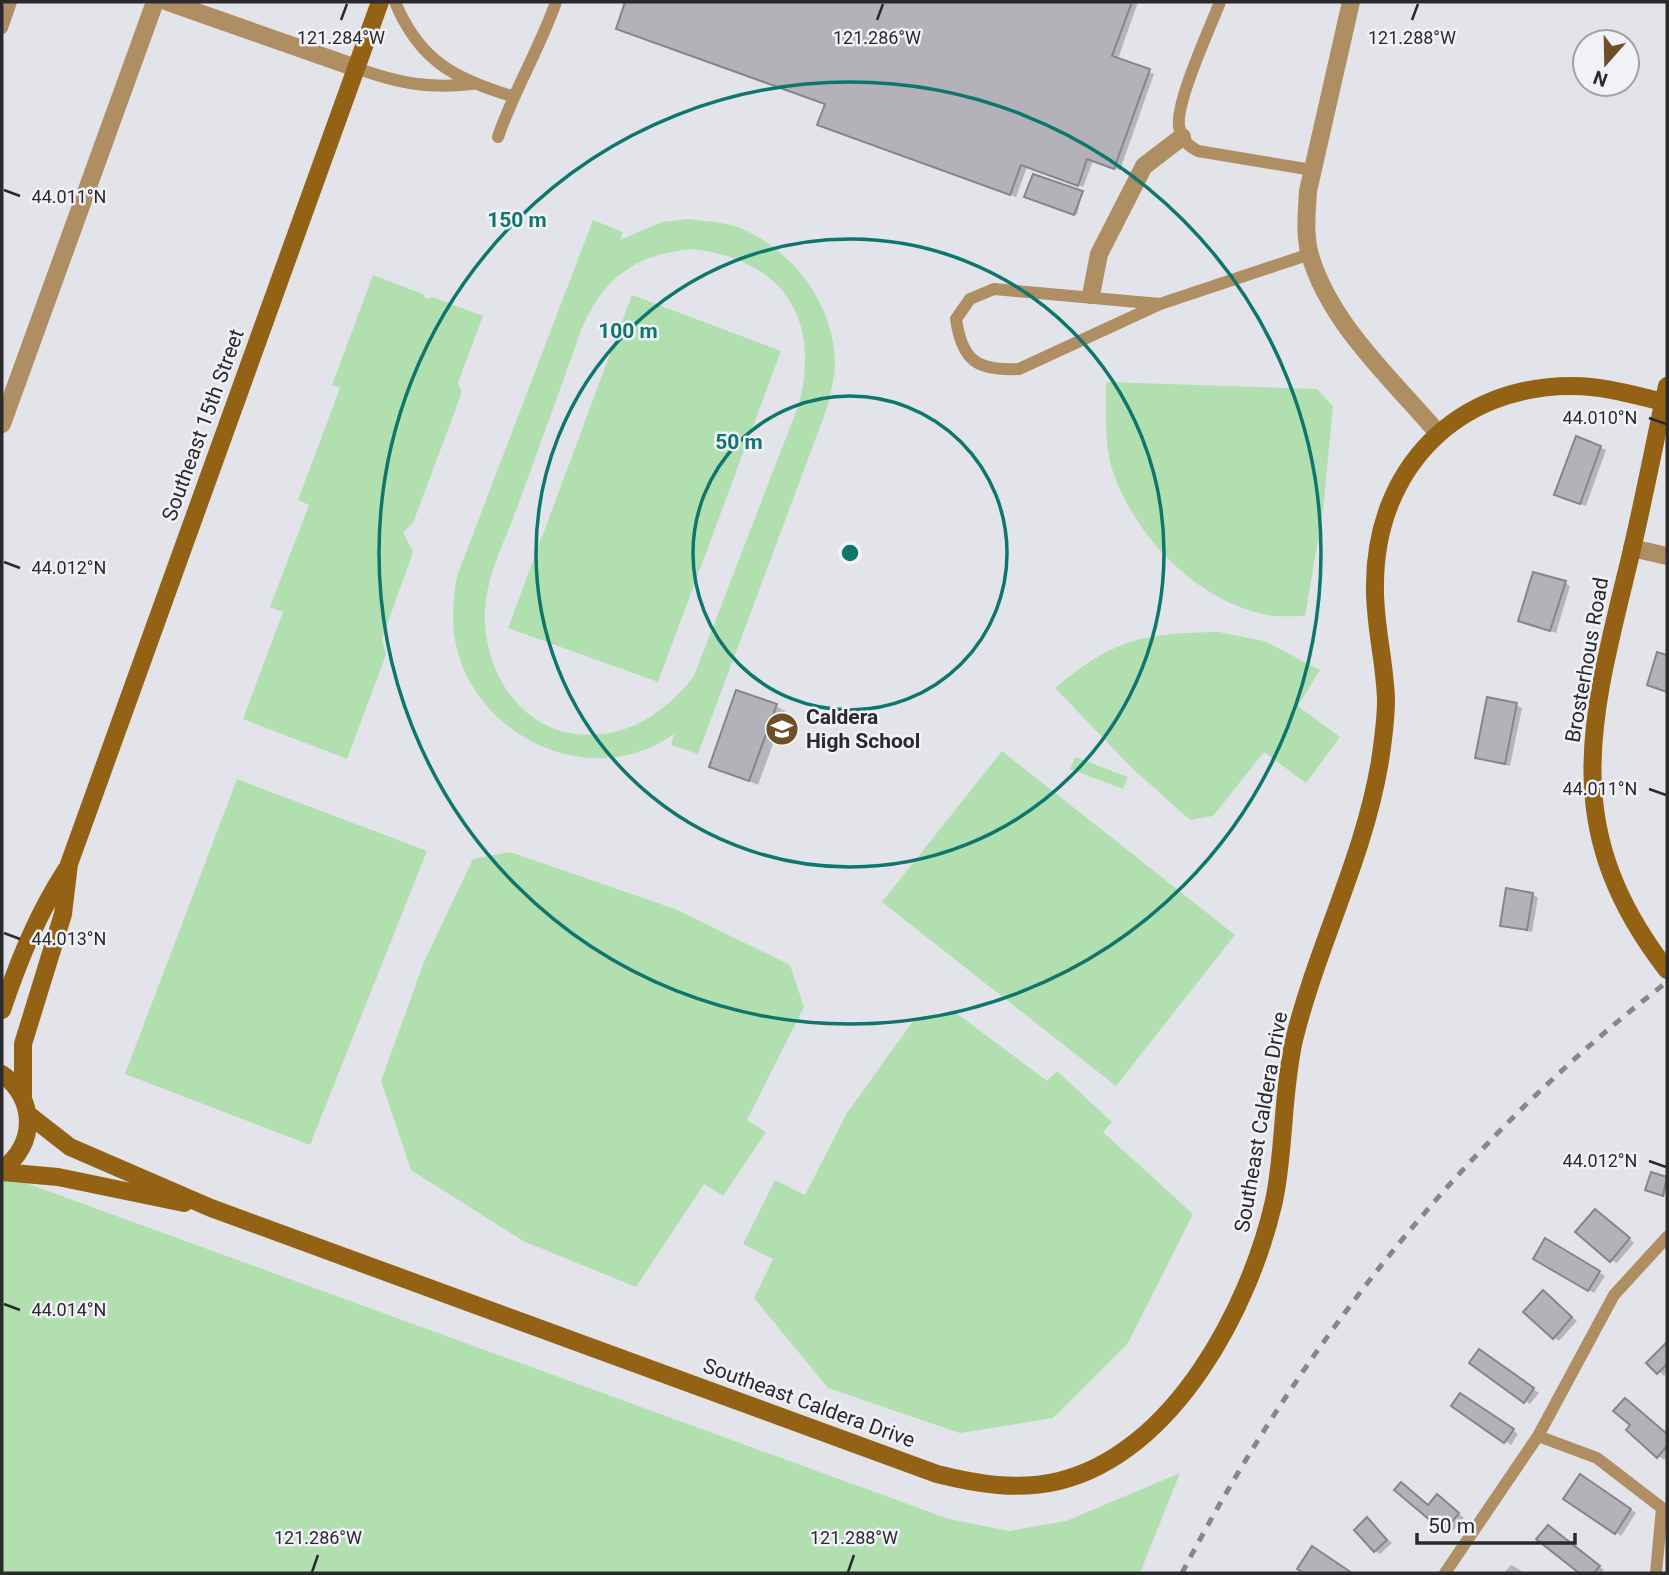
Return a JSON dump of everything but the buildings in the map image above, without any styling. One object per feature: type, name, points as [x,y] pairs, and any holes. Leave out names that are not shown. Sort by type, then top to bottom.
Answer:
[{"type":"street","points":[[2,425],[155,2]]},
{"type":"street","points":[[168,2],[356,68]]},
{"type":"street","name":"Southeast 15th Street","points":[[2,1010],[32,930],[69,864],[380,2]]},
{"type":"street","points":[[1351,2],[1312,170],[1306,220],[1310,254],[1326,290],[1355,338],[1437,432]]},
{"type":"street","points":[[1091,295],[1099,254],[1144,166],[1182,137]]},
{"type":"street","name":"Southeast Caldera Drive","points":[[29,1115],[70,1147],[211,1208],[937,1474],[979,1485],[1057,1481],[1088,1471],[1117,1455],[1153,1425],[1208,1362],[1228,1328],[1258,1264],[1275,1196],[1293,1045],[1363,836],[1380,760],[1386,698],[1374,584],[1379,542],[1387,511],[1401,482],[1417,455],[1437,432],[1500,396],[1536,387],[1599,387],[1665,394]]},
{"type":"street","name":"Brosterhous Road","points":[[1665,394],[1599,701],[1592,751],[1592,797],[1598,836],[1612,880],[1640,933],[1667,970]]},
{"type":"street","points":[[1632,548],[1667,556]]},
{"type":"street","name":"Southeast 15th Street","points":[[23,1096],[23,1044],[63,914],[69,864]]},
{"type":"street","points":[[2,1074],[12,1081],[23,1096],[29,1115],[28,1132],[22,1149],[2,1170]]},
{"type":"street","name":"Southeast Caldera Drive","points":[[2,1170],[58,1177],[211,1208]]},
{"type":"lane","points":[[2,28],[11,2]]},
{"type":"lane","points":[[395,2],[420,48],[430,58],[472,84],[512,96]]},
{"type":"lane","points":[[498,137],[512,96],[543,39],[556,2]]},
{"type":"lane","points":[[1220,2],[1180,114],[1182,137],[1198,151],[1312,170]]},
{"type":"lane","points":[[356,68],[393,81],[437,88],[472,84]]},
{"type":"lane","points":[[1160,304],[1091,295],[994,289],[970,299],[956,319],[960,345],[973,362],[996,370],[1019,369],[1160,304],[1310,254]]},
{"type":"lane","points":[[1445,1573],[1538,1436],[1614,1295],[1667,1237]]},
{"type":"lane","points":[[1538,1436],[1597,1458],[1662,1508],[1656,1573]]},
{"type":"green space","points":[[688,219],[728,224],[760,238],[778,251],[808,283],[820,302],[833,344],[834,377],[827,408],[698,754],[671,745],[674,734],[643,751],[609,758],[575,756],[543,746],[513,730],[488,707],[468,678],[453,628],[457,576],[593,220],[623,232],[620,240],[662,222]],"holes":[[[691,249],[722,255],[749,265],[770,279],[787,297],[798,319],[804,344],[805,372],[799,404],[694,676],[670,702],[628,728],[594,735],[553,728],[534,718],[517,703],[494,666],[485,621],[486,599],[494,566],[580,333],[598,298],[622,273],[652,257]]]},
{"type":"green space","points":[[373,275],[423,294],[426,299],[432,297],[483,316],[458,383],[462,392],[413,523],[403,532],[413,552],[382,639],[386,655],[347,759],[243,719],[283,612],[270,607],[309,505],[298,500],[340,388],[332,385]]},
{"type":"green space","points":[[632,295],[781,351],[658,682],[508,628]]},
{"type":"green space","points":[[1106,382],[1317,389],[1333,406],[1323,510],[1305,616],[1267,615],[1241,608],[1194,581],[1153,543],[1123,497],[1113,472],[1107,439]]},
{"type":"green space","points":[[1219,632],[1264,641],[1320,670],[1298,706],[1340,737],[1306,783],[1264,752],[1213,816],[1190,820],[1131,767],[1055,688],[1095,659],[1131,642],[1170,634]]},
{"type":"green space","points":[[1002,751],[1235,935],[1116,1086],[882,902]]},
{"type":"green space","points":[[1075,757],[1128,777],[1123,789],[1070,769]]},
{"type":"green space","points":[[237,779],[427,851],[310,1145],[125,1074]]},
{"type":"green space","points":[[510,852],[675,909],[790,965],[804,1007],[747,1120],[766,1132],[723,1196],[704,1184],[636,1287],[523,1241],[411,1170],[381,1081],[424,962],[473,859]]},
{"type":"green space","points":[[956,1013],[1047,1081],[1057,1071],[1112,1122],[1103,1132],[1193,1214],[1128,1343],[1053,1418],[960,1433],[828,1388],[754,1298],[773,1259],[743,1244],[775,1180],[805,1195],[847,1113],[913,1021]]},
{"type":"green space","points":[[4,1175],[949,1519],[1009,1531],[1066,1521],[1180,1473],[1140,1573],[2,1573]]},
{"type":"railway","points":[[1182,1573],[1228,1489],[1279,1407],[1334,1328],[1393,1251],[1455,1178],[1522,1108],[1593,1043],[1667,982]]},
{"type":"place","name":"Caldera High School","points":[[782,729]]}]
